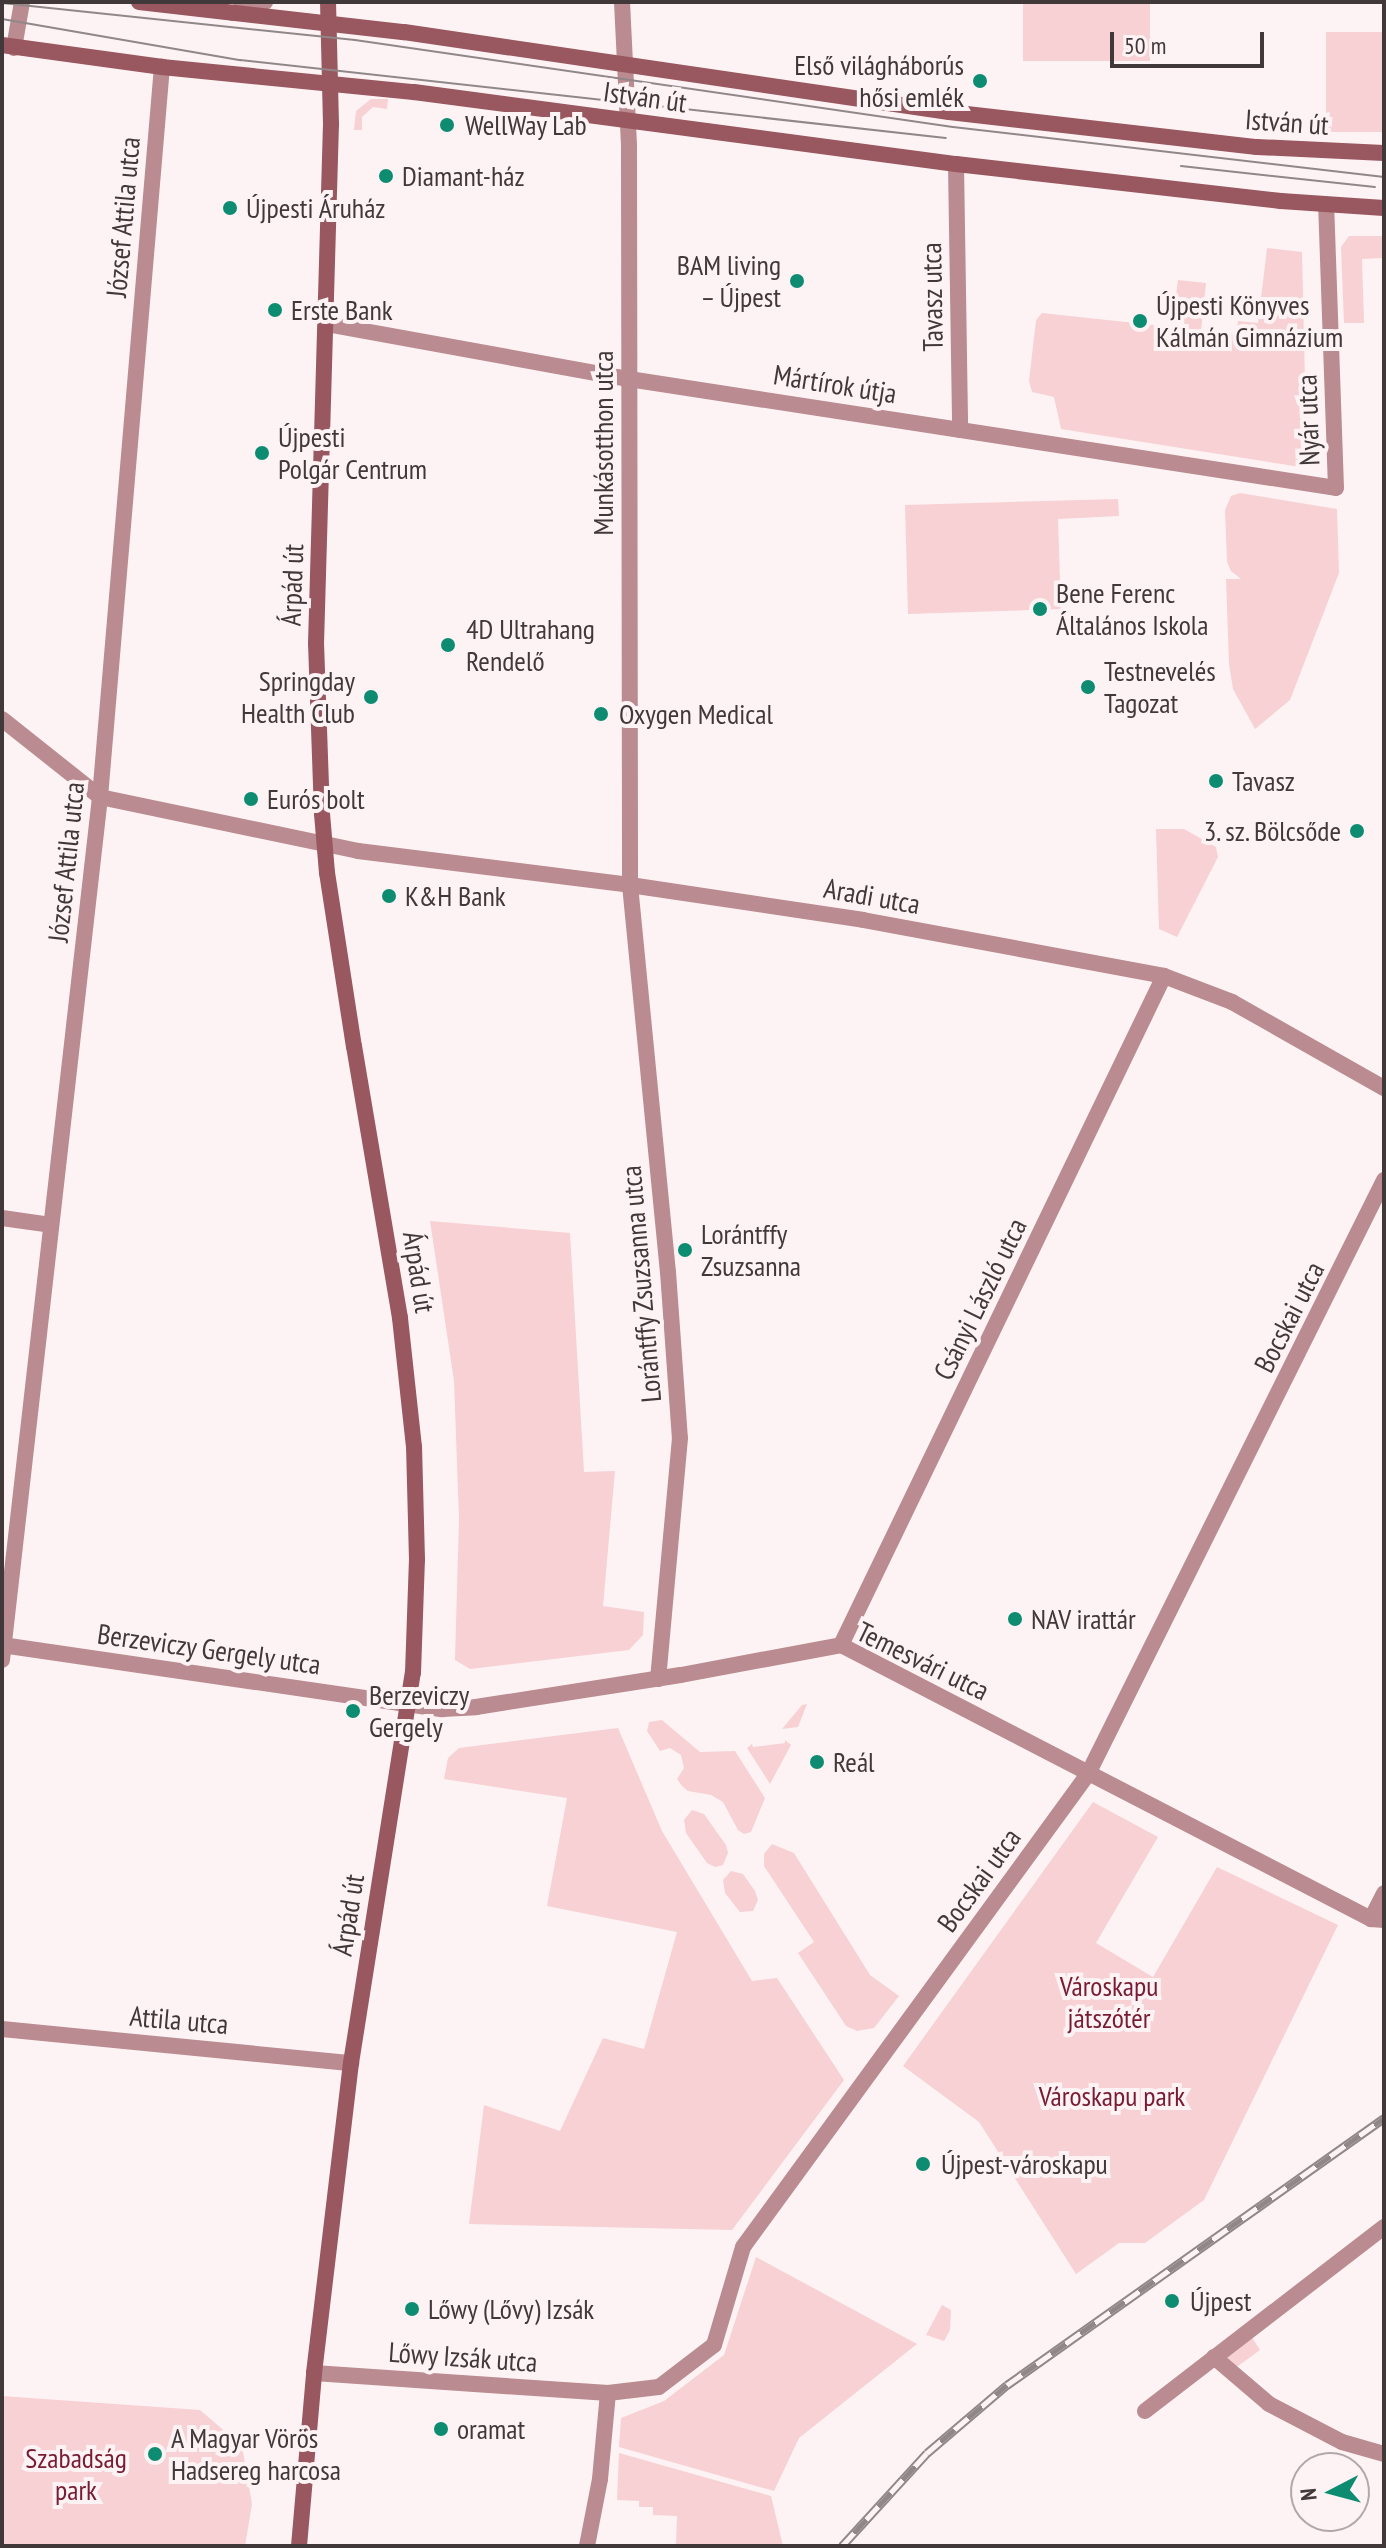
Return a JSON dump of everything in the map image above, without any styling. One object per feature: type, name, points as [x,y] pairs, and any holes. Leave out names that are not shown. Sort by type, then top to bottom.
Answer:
[{"type":"main road","name":"István út","points":[[139,2],[329,22],[964,113],[1257,147],[1384,153]]},
{"type":"main road","name":"Árpád út","points":[[299,2546],[314,2373],[351,2063],[409,1705],[417,1560],[414,1447],[400,1318],[354,1047],[324,843],[316,644],[331,82],[328,2]]},
{"type":"main road","name":"István út","points":[[8,46],[162,67],[331,82],[956,164],[1281,201],[1384,208]]},
{"type":"street","points":[[8,46],[22,2]]},
{"type":"street","points":[[232,13],[265,2]]},
{"type":"street","name":"Munkásotthon utca","points":[[622,2],[628,121],[630,885]]},
{"type":"street","name":"József Attila utca","points":[[2,1650],[100,797],[162,67]]},
{"type":"street","name":"Tavasz utca","points":[[956,164],[960,430]]},
{"type":"street","name":"Nyár utca","points":[[1326,205],[1336,488]]},
{"type":"street","name":"Mártírok útja","points":[[326,324],[629,379],[1336,488]]},
{"type":"street","points":[[2,719],[100,797]]},
{"type":"street","name":"Aradi utca","points":[[100,797],[324,843],[863,920],[1164,976],[1232,1002],[1384,1088]]},
{"type":"street","name":"Lorántffy Zsuzsanna utca","points":[[630,885],[668,1272],[680,1438],[658,1679]]},
{"type":"street","name":"Csányi László utca","points":[[841,1645],[1164,976]]},
{"type":"street","name":"Bocskai utca","points":[[608,2393],[659,2387],[714,2345],[743,2247],[1088,1774],[1384,1180]]},
{"type":"street","points":[[2,1218],[51,1225]]},
{"type":"street","name":"Temesvári utca","points":[[409,1705],[476,1707],[658,1679],[841,1645],[1378,1920]]},
{"type":"street","name":"Berzeviczy Gergely utca","points":[[2,1650],[409,1705]]},
{"type":"street","points":[[1378,1920],[1384,1893]]},
{"type":"street","name":"Attila utca","points":[[2,2029],[351,2063]]},
{"type":"street","points":[[1145,2411],[1384,2227]]},
{"type":"street","points":[[1214,2357],[1269,2404],[1342,2442],[1384,2454]]},
{"type":"street","name":"Lőwy Izsák utca","points":[[314,2373],[608,2393]]},
{"type":"street","points":[[587,2546],[602,2468],[608,2393]]},
{"type":"green space","points":[[1023,2],[1150,2],[1150,61],[1023,61]]},
{"type":"green space","points":[[1326,32],[1384,32],[1384,132],[1326,132]]},
{"type":"green space","points":[[371,99],[388,99],[387,109],[373,107],[362,117],[362,130],[354,130],[356,111]]},
{"type":"green space","points":[[1349,236],[1384,236],[1384,258],[1362,259],[1364,323],[1344,323],[1341,247]]},
{"type":"green space","points":[[1267,248],[1302,252],[1307,468],[1061,429],[1054,397],[1032,392],[1029,381],[1036,320],[1042,313],[1172,327],[1178,280],[1206,283],[1201,331],[1236,335],[1238,321],[1258,323]]},
{"type":"green space","points":[[1240,493],[1337,509],[1339,573],[1290,700],[1255,729],[1233,689],[1229,664],[1226,579],[1241,579],[1231,571],[1227,562],[1225,510],[1231,496]]},
{"type":"green space","points":[[1118,499],[1119,516],[1058,519],[1061,609],[908,614],[905,505]]},
{"type":"green space","points":[[1156,829],[1184,829],[1216,847],[1218,857],[1177,937],[1159,929]]},
{"type":"green space","points":[[430,1221],[570,1233],[584,1472],[615,1471],[603,1606],[644,1612],[643,1635],[629,1650],[470,1669],[455,1660],[459,1518],[454,1381]]},
{"type":"green space","points":[[807,1704],[798,1727],[782,1729],[802,1705]]},
{"type":"green space","points":[[662,1720],[700,1752],[735,1751],[765,1798],[751,1832],[744,1834],[738,1830],[723,1802],[711,1795],[688,1791],[682,1786],[677,1779],[684,1768],[681,1755],[670,1748],[660,1751],[647,1731],[649,1722]]},
{"type":"green space","points":[[618,1728],[662,1831],[752,1981],[777,1978],[844,2080],[732,2230],[469,2224],[484,2105],[560,2131],[603,2038],[644,2049],[677,1932],[547,1906],[567,1798],[444,1779],[448,1758],[459,1748]]},
{"type":"green space","points":[[785,1740],[791,1745],[770,1784],[747,1748],[752,1744],[753,1747],[785,1743]]},
{"type":"green space","name":"Városkapu park","points":[[1093,1802],[1158,1837],[1096,1943],[1153,1977],[1217,1867],[1338,1925],[1204,2200],[1145,2243],[1119,2243],[1076,2274],[979,2122],[903,2066]]},
{"type":"green space","points":[[692,1810],[704,1814],[726,1845],[728,1853],[723,1865],[715,1867],[707,1863],[686,1833],[684,1820]]},
{"type":"green space","points":[[772,1844],[794,1853],[870,1975],[899,1996],[874,2028],[857,2031],[846,2026],[798,1953],[814,1942],[764,1866],[764,1854]]},
{"type":"green space","points":[[731,1871],[743,1874],[755,1891],[758,1900],[753,1911],[740,1912],[725,1893],[723,1880]]},
{"type":"green space","points":[[756,2257],[917,2344],[799,2438],[774,2491],[619,2447],[621,2418],[664,2401],[724,2355]]},
{"type":"green space","points":[[942,2305],[951,2310],[950,2330],[944,2341],[926,2335]]},
{"type":"green space","points":[[1251,2336],[1260,2350],[1234,2369],[1221,2359]]},
{"type":"green space","name":"Szabadság park","points":[[2,2396],[200,2410],[242,2446],[252,2504],[245,2546],[2,2546]]},
{"type":"green space","points":[[619,2453],[771,2496],[783,2546],[676,2546],[677,2516],[653,2515],[653,2507],[639,2507],[639,2501],[617,2500]]},
{"type":"tram line","points":[[2,3],[355,40],[953,127],[1384,177]]},
{"type":"tram line","points":[[2,19],[240,60],[946,138]]},
{"type":"tram line","points":[[1181,166],[1375,187]]},
{"type":"railway","points":[[842,2546],[927,2453],[1007,2385],[1384,2118]]},
{"type":"place","name":"Első világháborús hősi emlék","points":[[980,81]]},
{"type":"place","name":"WellWay Lab","points":[[447,125]]},
{"type":"place","name":"Diamant-ház","points":[[386,176]]},
{"type":"place","name":"Újpesti Áruház","points":[[230,208]]},
{"type":"place","name":"BAM living – Újpest","points":[[797,281]]},
{"type":"place","name":"Erste Bank","points":[[275,310]]},
{"type":"place","name":"Újpesti Könyves Kálmán Gimnázium","points":[[1140,321]]},
{"type":"place","name":"Újpesti Polgár Centrum","points":[[262,453]]},
{"type":"place","name":"Bene Ferenc Általános Iskola","points":[[1040,609]]},
{"type":"place","name":"4D Ultrahang Rendelő","points":[[448,645]]},
{"type":"place","name":"Testnevelés Tagozat","points":[[1088,687]]},
{"type":"place","name":"Springday Health Club","points":[[371,697]]},
{"type":"place","name":"Oxygen Medical","points":[[601,714]]},
{"type":"place","name":"Tavasz","points":[[1216,781]]},
{"type":"place","name":"Eurós bolt","points":[[251,799]]},
{"type":"place","name":"3. sz. Bölcsőde","points":[[1357,831]]},
{"type":"place","name":"K&H Bank","points":[[389,896]]},
{"type":"place","name":"Lorántffy Zsuzsanna","points":[[685,1250]]},
{"type":"place","name":"NAV irattár","points":[[1015,1619]]},
{"type":"place","name":"Berzeviczy Gergely","points":[[353,1711]]},
{"type":"place","name":"Reál","points":[[817,1762]]},
{"type":"place","name":"Újpest-városkapu","points":[[923,2164]]},
{"type":"place","name":"Újpest","points":[[1172,2301]]},
{"type":"place","name":"Lőwy (Lővy) Izsák","points":[[412,2309]]},
{"type":"place","name":"oramat","points":[[441,2429]]},
{"type":"place","name":"A Magyar Vörös Hadsereg harcosa","points":[[155,2454]]},
{"type":"park label","name":"Városkapu játszótér","points":[[1109,2002]]}]
